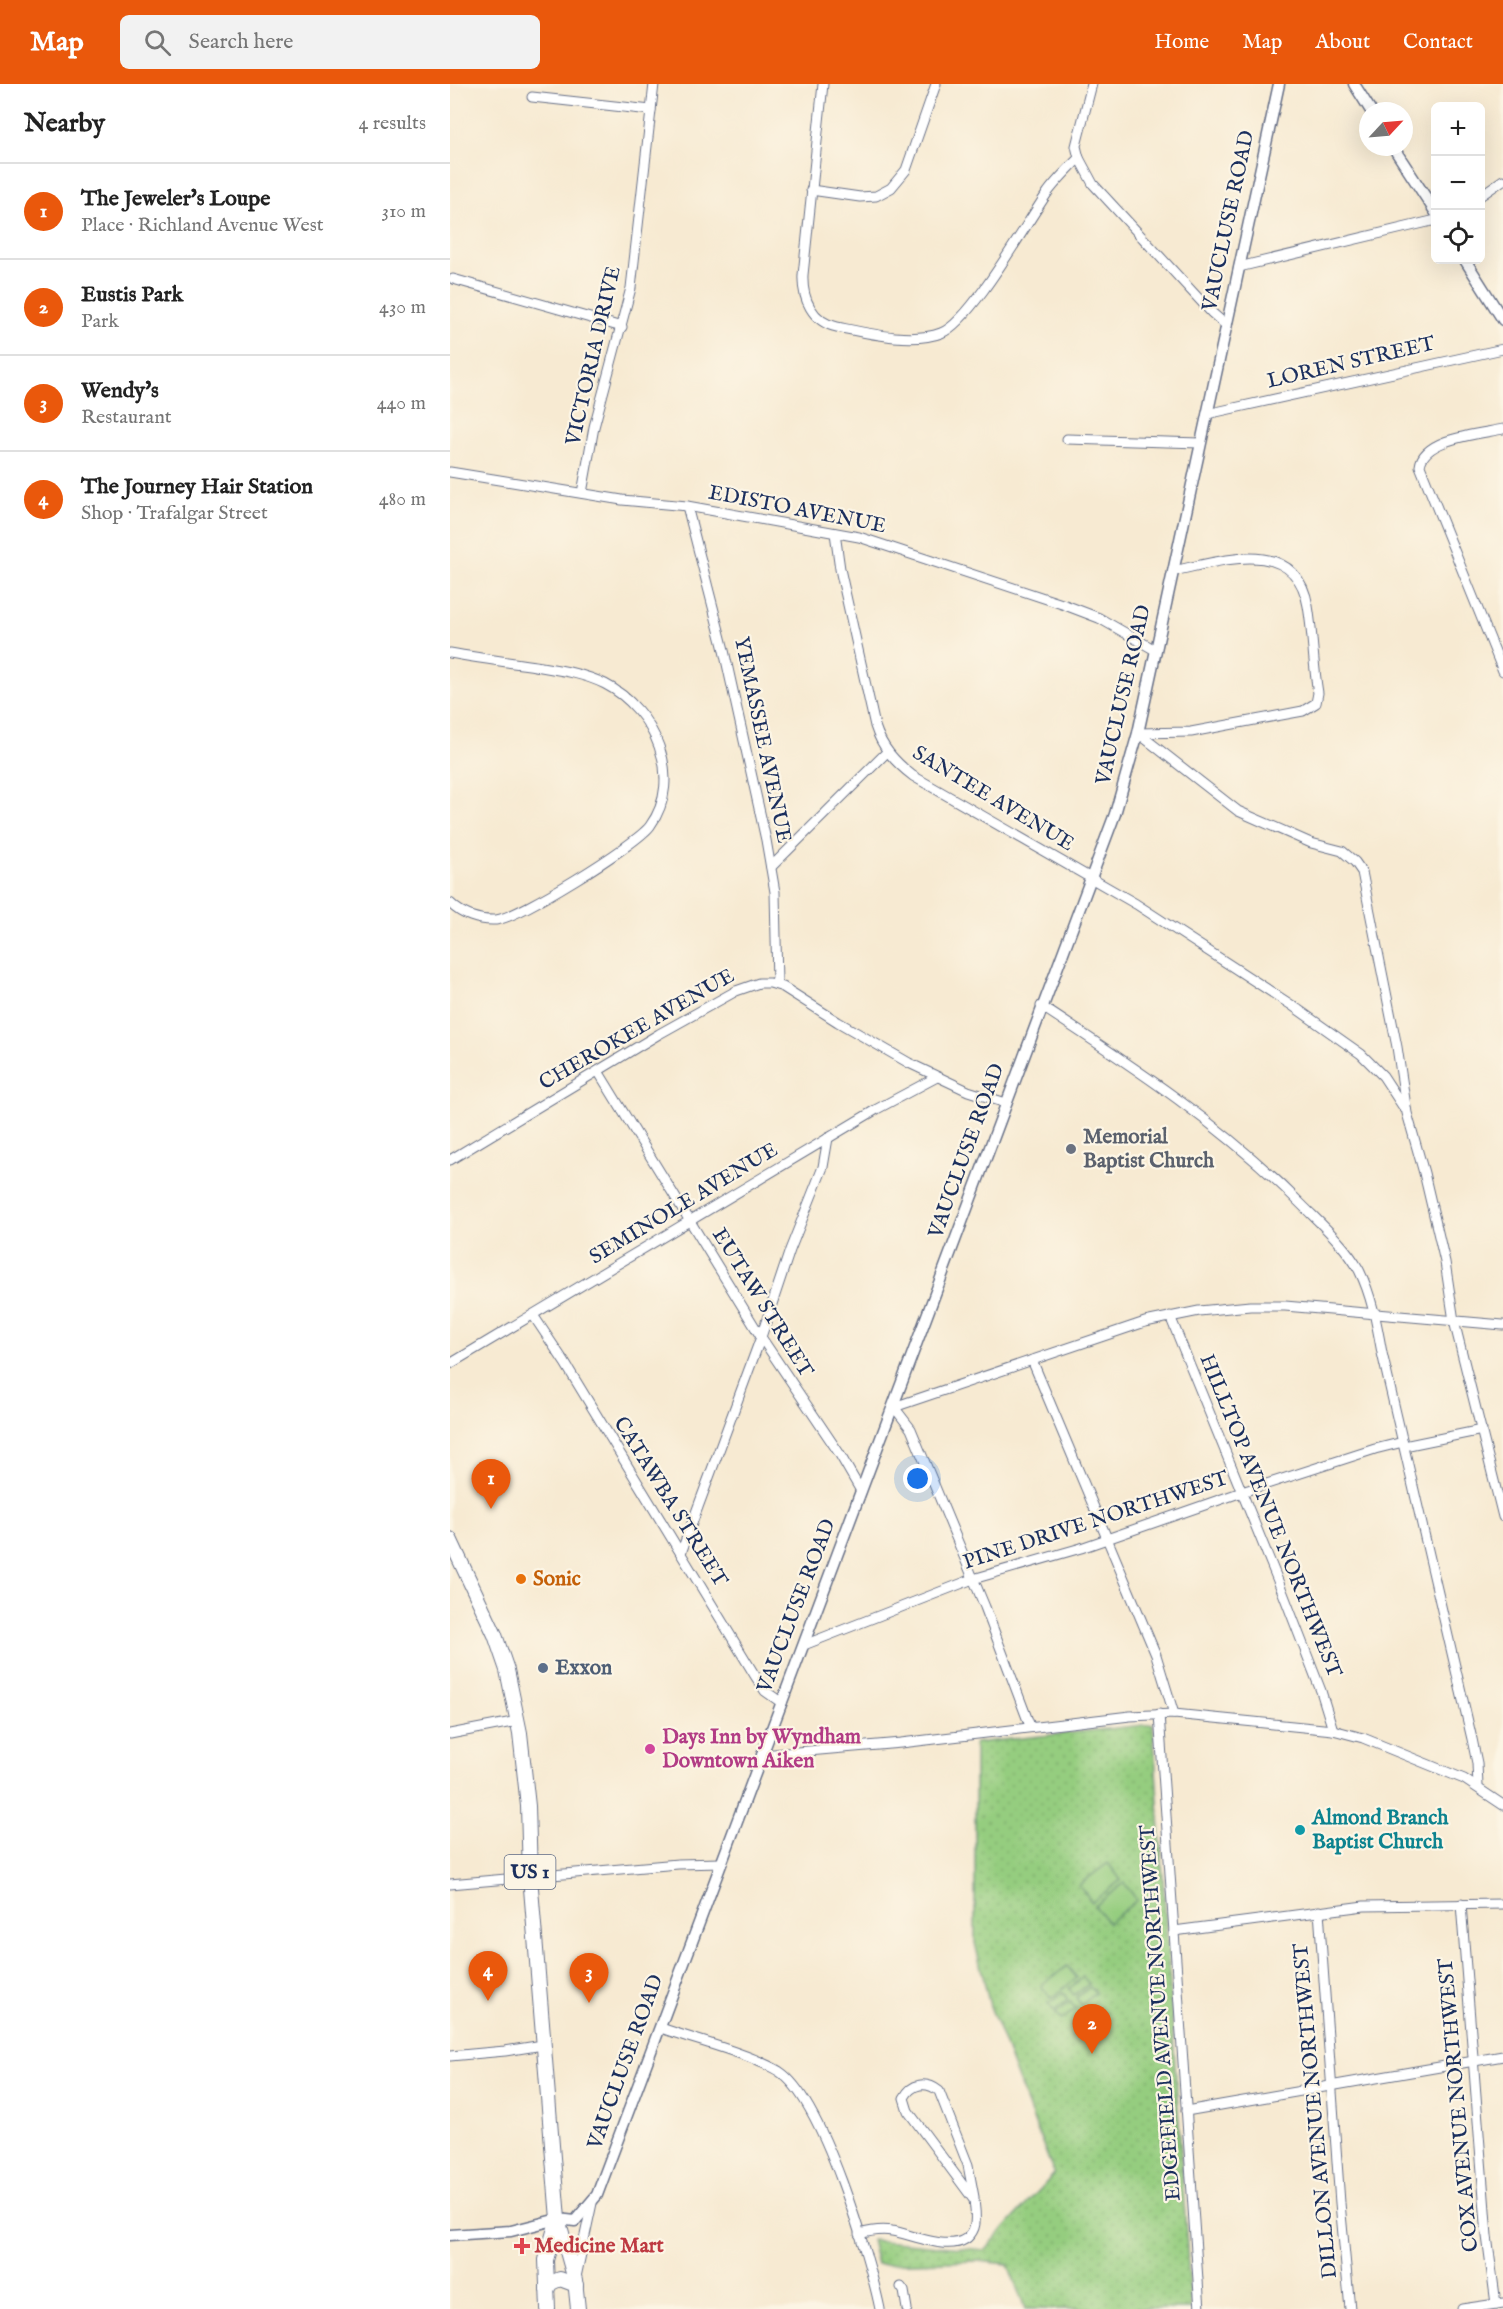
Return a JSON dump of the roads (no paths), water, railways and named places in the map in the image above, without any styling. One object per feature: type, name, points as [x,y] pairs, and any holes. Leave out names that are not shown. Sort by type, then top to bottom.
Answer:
[{"type":"main road","name":"US 1","points":[[450,1539],[457,1563],[495,1635],[507,1670],[518,1721],[528,1806],[530,1876],[558,2219],[576,2282],[578,2309]]},
{"type":"main road","name":"US 1","points":[[548,2309],[546,2260],[558,2219]]},
{"type":"main road","points":[[547,2289],[551,2283],[560,2279],[576,2282]]},
{"type":"street","name":"VICTORIA DRIVE","points":[[582,493],[594,428],[631,288],[654,84]]},
{"type":"street","points":[[823,84],[802,283],[806,300],[814,314],[826,323],[842,328],[905,338],[927,337],[942,333],[957,322],[993,274],[1049,191],[1079,158]]},
{"type":"street","points":[[812,190],[860,197],[876,196],[897,183],[906,170],[936,84]]},
{"type":"street","points":[[1092,84],[1076,146],[1079,158],[1093,184],[1211,312],[1227,326]]},
{"type":"street","name":"VAUCLUSE ROAD","points":[[592,2202],[661,2028],[894,1407],[1041,1006],[1115,814],[1138,733],[1279,84]]},
{"type":"street","points":[[1354,84],[1365,102]]},
{"type":"street","points":[[532,97],[651,110]]},
{"type":"street","points":[[1399,156],[1434,210]]},
{"type":"street","points":[[1485,193],[1503,180]]},
{"type":"street","points":[[1239,267],[1431,221]]},
{"type":"street","points":[[1468,264],[1503,320]]},
{"type":"street","points":[[453,279],[622,327]]},
{"type":"street","name":"LOREN STREET","points":[[1207,414],[1503,349]]},
{"type":"street","points":[[1503,429],[1433,446],[1423,455],[1420,466],[1503,671]]},
{"type":"street","points":[[1067,439],[1200,443]]},
{"type":"street","name":"EDISTO AVENUE","points":[[450,472],[582,493],[687,506],[859,537],[1036,594],[1099,618],[1155,650]]},
{"type":"street","name":"YEMASSEE AVENUE","points":[[687,506],[730,676],[771,867],[775,892],[777,984]]},
{"type":"street","name":"SANTEE AVENUE","points":[[835,533],[840,569],[875,726],[887,752],[913,776],[1137,904],[1293,1006],[1361,1054],[1383,1076],[1407,1113]]},
{"type":"street","points":[[1138,733],[1191,732],[1303,711],[1316,703],[1318,693],[1308,604],[1300,580],[1289,567],[1276,561],[1257,558],[1230,558],[1173,571]]},
{"type":"street","points":[[450,653],[582,674],[610,686],[631,701],[643,715],[663,760],[665,778],[660,807],[645,832],[608,859],[529,907],[503,918],[487,920],[470,916],[450,903]]},
{"type":"street","points":[[1138,733],[1238,811],[1311,843],[1342,851],[1355,862],[1362,872],[1397,1047],[1407,1113],[1415,1136],[1445,1262],[1454,1321],[1503,1517]]},
{"type":"street","points":[[771,867],[887,752]]},
{"type":"street","name":"CHEROKEE AVENUE","points":[[450,1160],[658,1034],[736,991],[759,983],[777,984]]},
{"type":"street","points":[[777,984],[838,1022],[937,1077],[968,1091],[1006,1103]]},
{"type":"street","points":[[1041,1006],[1196,1111],[1245,1150],[1333,1236],[1351,1258],[1363,1280],[1374,1313],[1472,1739],[1477,1763],[1478,1787]]},
{"type":"street","name":"EUTAW STREET","points":[[598,1071],[761,1337],[844,1461],[861,1491]]},
{"type":"street","name":"SEMINOLE AVENUE","points":[[450,1364],[828,1138],[937,1077]]},
{"type":"street","points":[[681,1553],[761,1337],[790,1250],[823,1167],[828,1138]]},
{"type":"street","points":[[1030,1726],[911,1429],[894,1407],[1124,1328],[1198,1311],[1250,1306],[1311,1307],[1503,1325]]},
{"type":"street","name":"CATAWBA STREET","points":[[533,1315],[565,1363],[765,1691],[782,1703]]},
{"type":"street","name":"HILLTOP AVENUE NORTHWEST","points":[[1170,1316],[1321,1691],[1333,1730]]},
{"type":"street","points":[[1032,1360],[1156,1655],[1174,1714]]},
{"type":"street","name":"PINE DRIVE NORTHWEST","points":[[804,1645],[973,1579],[1045,1560],[1375,1449],[1482,1430]]},
{"type":"street","name":"EDGEFIELD AVENUE NORTHWEST","points":[[1159,1714],[1200,2309]]},
{"type":"street","points":[[762,1755],[885,1745],[1030,1726],[1174,1714],[1333,1730],[1363,1738],[1449,1772],[1478,1787],[1503,1805]]},
{"type":"street","points":[[450,1734],[518,1721]]},
{"type":"street","points":[[450,1884],[678,1864],[721,1863]]},
{"type":"street","name":"COX AVENUE NORTHWEST","points":[[1461,1904],[1488,2246],[1500,2303]]},
{"type":"street","points":[[1174,1931],[1319,1911],[1394,1905],[1503,1904]]},
{"type":"street","name":"DILLON AVENUE NORTHWEST","points":[[1319,1911],[1350,2309]]},
{"type":"street","points":[[661,2028],[736,2052],[778,2070],[794,2084],[811,2113],[831,2156],[859,2234],[880,2309]]},
{"type":"street","points":[[450,2056],[543,2045]]},
{"type":"street","points":[[1186,2111],[1503,2056]]},
{"type":"street","points":[[859,2234],[873,2230],[887,2230],[942,2243],[968,2238],[973,2231],[974,2200],[968,2164],[939,2091],[924,2084],[915,2086],[904,2098],[908,2111],[974,2200]]},
{"type":"street","points":[[450,2235],[511,2230],[558,2219],[574,2221],[592,2202]]},
{"type":"street","points":[[576,2282],[592,2202]]},
{"type":"street","points":[[902,2287],[907,2309]]},
{"type":"street","points":[[1462,2309],[1500,2303]]},
{"type":"place","name":"Memorial Baptist Church","points":[[1071,1149]]},
{"type":"place","name":"The Jeweler's Loupe","points":[[491,1509]]},
{"type":"place","name":"Sonic","points":[[521,1579]]},
{"type":"place","name":"Exxon","points":[[543,1668]]},
{"type":"place","name":"Days Inn by Wyndham Downtown Aiken","points":[[650,1749]]},
{"type":"place","name":"Almond Branch Baptist Church","points":[[1300,1830]]},
{"type":"place","name":"The Journey Hair Station","points":[[488,2001]]},
{"type":"place","name":"Wendy's","points":[[589,2003]]},
{"type":"place","name":"Eustis Park","points":[[1092,2054]]},
{"type":"place","name":"Medicine Mart","points":[[522,2246]]}]
